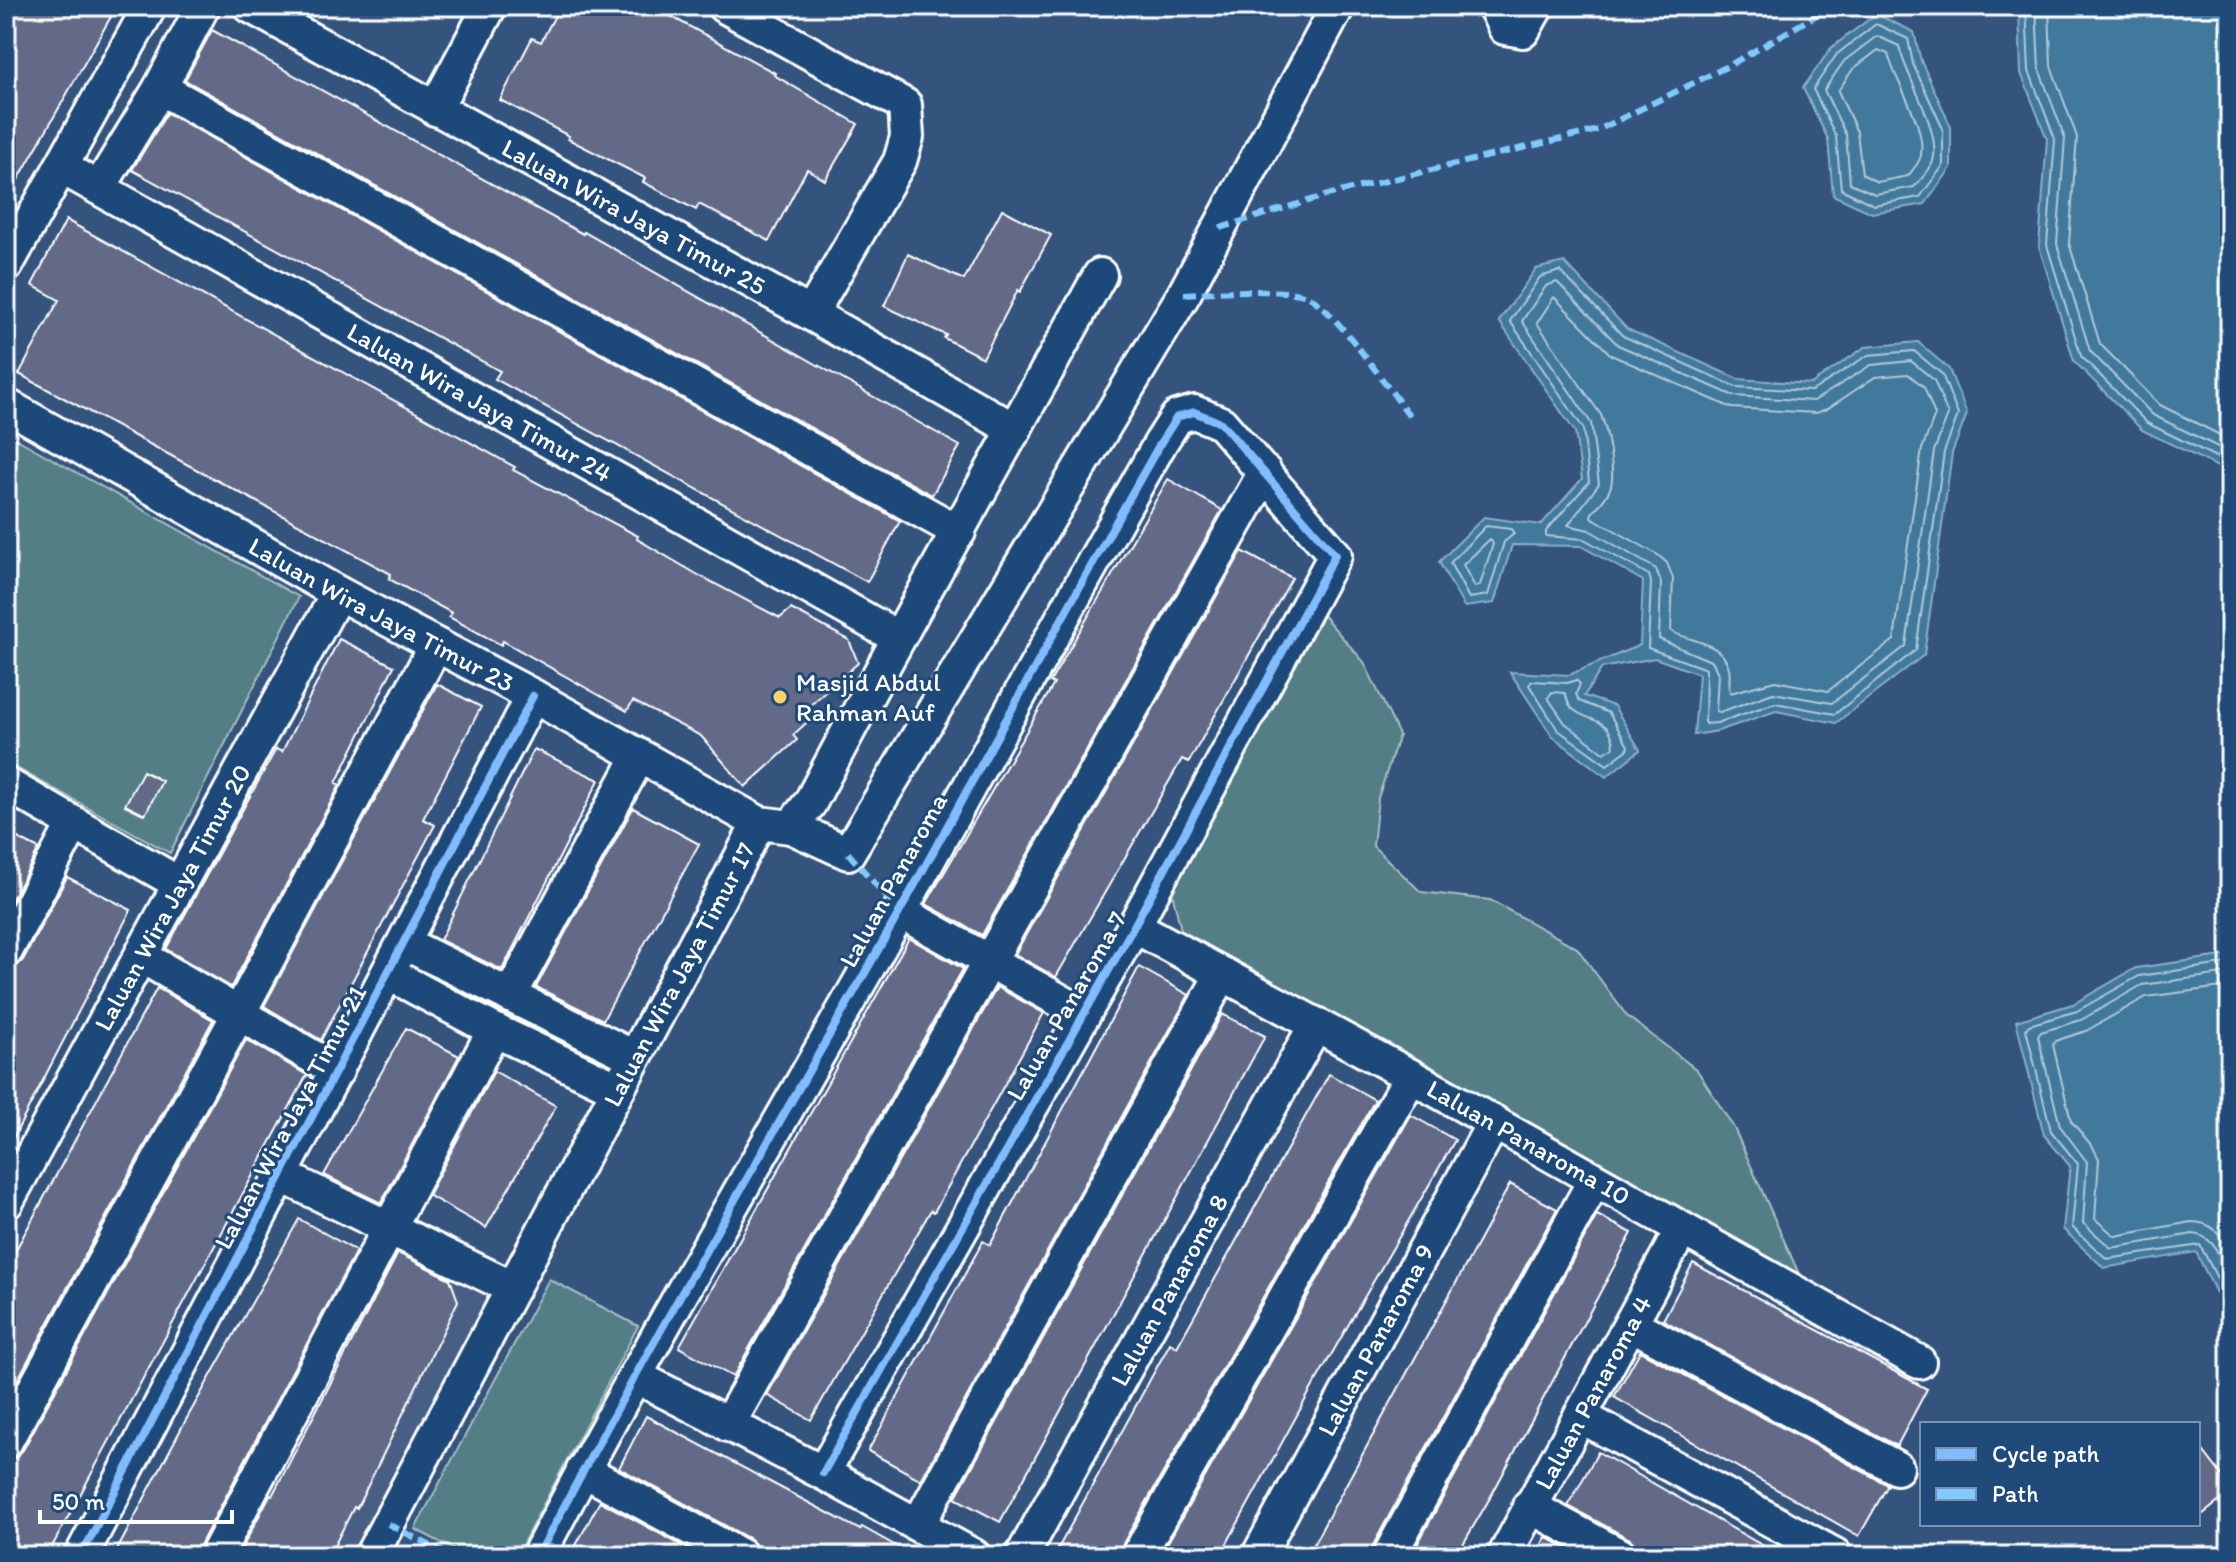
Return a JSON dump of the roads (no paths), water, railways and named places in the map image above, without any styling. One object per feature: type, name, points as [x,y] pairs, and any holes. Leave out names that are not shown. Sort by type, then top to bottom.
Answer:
[{"type":"street","points":[[6,266],[150,6]]},
{"type":"street","points":[[99,188],[160,88],[203,6]]},
{"type":"street","name":"Laluan Wira Jaya Timur 25","points":[[250,6],[811,314],[1015,430]]},
{"type":"street","points":[[435,109],[490,6]]},
{"type":"street","points":[[724,6],[905,105],[907,137],[900,161],[811,314]]},
{"type":"street","points":[[791,827],[848,853],[1184,294],[1338,6]]},
{"type":"street","points":[[1494,6],[1505,28],[1523,31],[1537,6]]},
{"type":"street","points":[[160,88],[959,532]]},
{"type":"street","name":"Laluan Wira Jaya Timur 24","points":[[61,167],[897,637]]},
{"type":"street","name":"Laluan Wira Jaya Timur 17","points":[[371,1556],[759,823],[791,827],[810,803],[897,637],[959,532],[1100,275]]},
{"type":"street","name":"Laluan Wira Jaya Timur 23","points":[[6,405],[338,593],[533,696],[759,823]]},
{"type":"street","name":"Laluan Panaroma","points":[[538,1556],[635,1376],[1177,417],[1194,412],[1221,423],[1335,555]]},
{"type":"street","points":[[728,1425],[1265,472]]},
{"type":"street","name":"Laluan Panaroma 7","points":[[823,1473],[1134,926],[1335,555]]},
{"type":"street","name":"Laluan Wira Jaya Timur 20","points":[[6,1203],[338,593]]},
{"type":"street","points":[[6,1441],[436,645]]},
{"type":"street","name":"Laluan Wira Jaya Timur 21","points":[[81,1556],[533,696]]},
{"type":"street","points":[[510,996],[639,756]]},
{"type":"street","points":[[6,784],[180,884]]},
{"type":"street","points":[[6,951],[74,823]]},
{"type":"street","points":[[899,911],[1084,1014]]},
{"type":"street","name":"Laluan Panaroma 10","points":[[1134,926],[1494,1122],[1919,1362]]},
{"type":"street","points":[[404,943],[634,1057]]},
{"type":"street","points":[[141,956],[337,1071]]},
{"type":"street","points":[[388,973],[494,1030],[618,1089]]},
{"type":"street","points":[[918,1525],[1222,974]]},
{"type":"street","name":"Laluan Panaroma 8","points":[[1022,1556],[1316,1024]]},
{"type":"street","points":[[216,1556],[494,1030]]},
{"type":"street","points":[[1138,1556],[1411,1076]]},
{"type":"street","name":"Laluan Panaroma 9","points":[[1258,1556],[1494,1122]]},
{"type":"street","points":[[282,1176],[513,1288]]},
{"type":"street","points":[[1389,1556],[1594,1181]]},
{"type":"street","name":"Laluan Panaroma 4","points":[[1504,1556],[1682,1229]]},
{"type":"street","points":[[1631,1324],[1897,1468]]},
{"type":"street","points":[[635,1376],[823,1473],[974,1556]]},
{"type":"street","points":[[1580,1416],[1835,1555]]},
{"type":"street","points":[[583,1470],[741,1556]]},
{"type":"street","points":[[1529,1506],[1621,1556]]},
{"type":"water","points":[[2019,6],[2230,6],[2230,473],[2142,430],[2074,361],[2039,246],[2047,139],[2021,73]]},
{"type":"water","points":[[1876,14],[1914,32],[1921,61],[1951,127],[1951,168],[1925,204],[1872,213],[1833,195],[1828,139],[1803,88],[1831,48]]},
{"type":"water","points":[[1564,262],[1627,329],[1738,379],[1811,384],[1865,347],[1918,342],[1949,369],[1967,414],[1952,453],[1924,655],[1836,723],[1776,711],[1718,731],[1694,735],[1699,674],[1655,658],[1602,668],[1584,696],[1614,706],[1640,750],[1606,777],[1552,736],[1510,672],[1569,675],[1640,645],[1643,581],[1581,546],[1512,545],[1494,603],[1464,607],[1439,562],[1484,517],[1541,525],[1582,479],[1575,432],[1499,321],[1536,269]]},
{"type":"water","points":[[2230,955],[2230,1316],[2196,1252],[2104,1268],[2063,1229],[2070,1166],[2044,1135],[2016,1021],[2073,1004],[2136,968]]},
{"type":"place","name":"Masjid Abdul Rahman Auf","points":[[780,697]]}]
